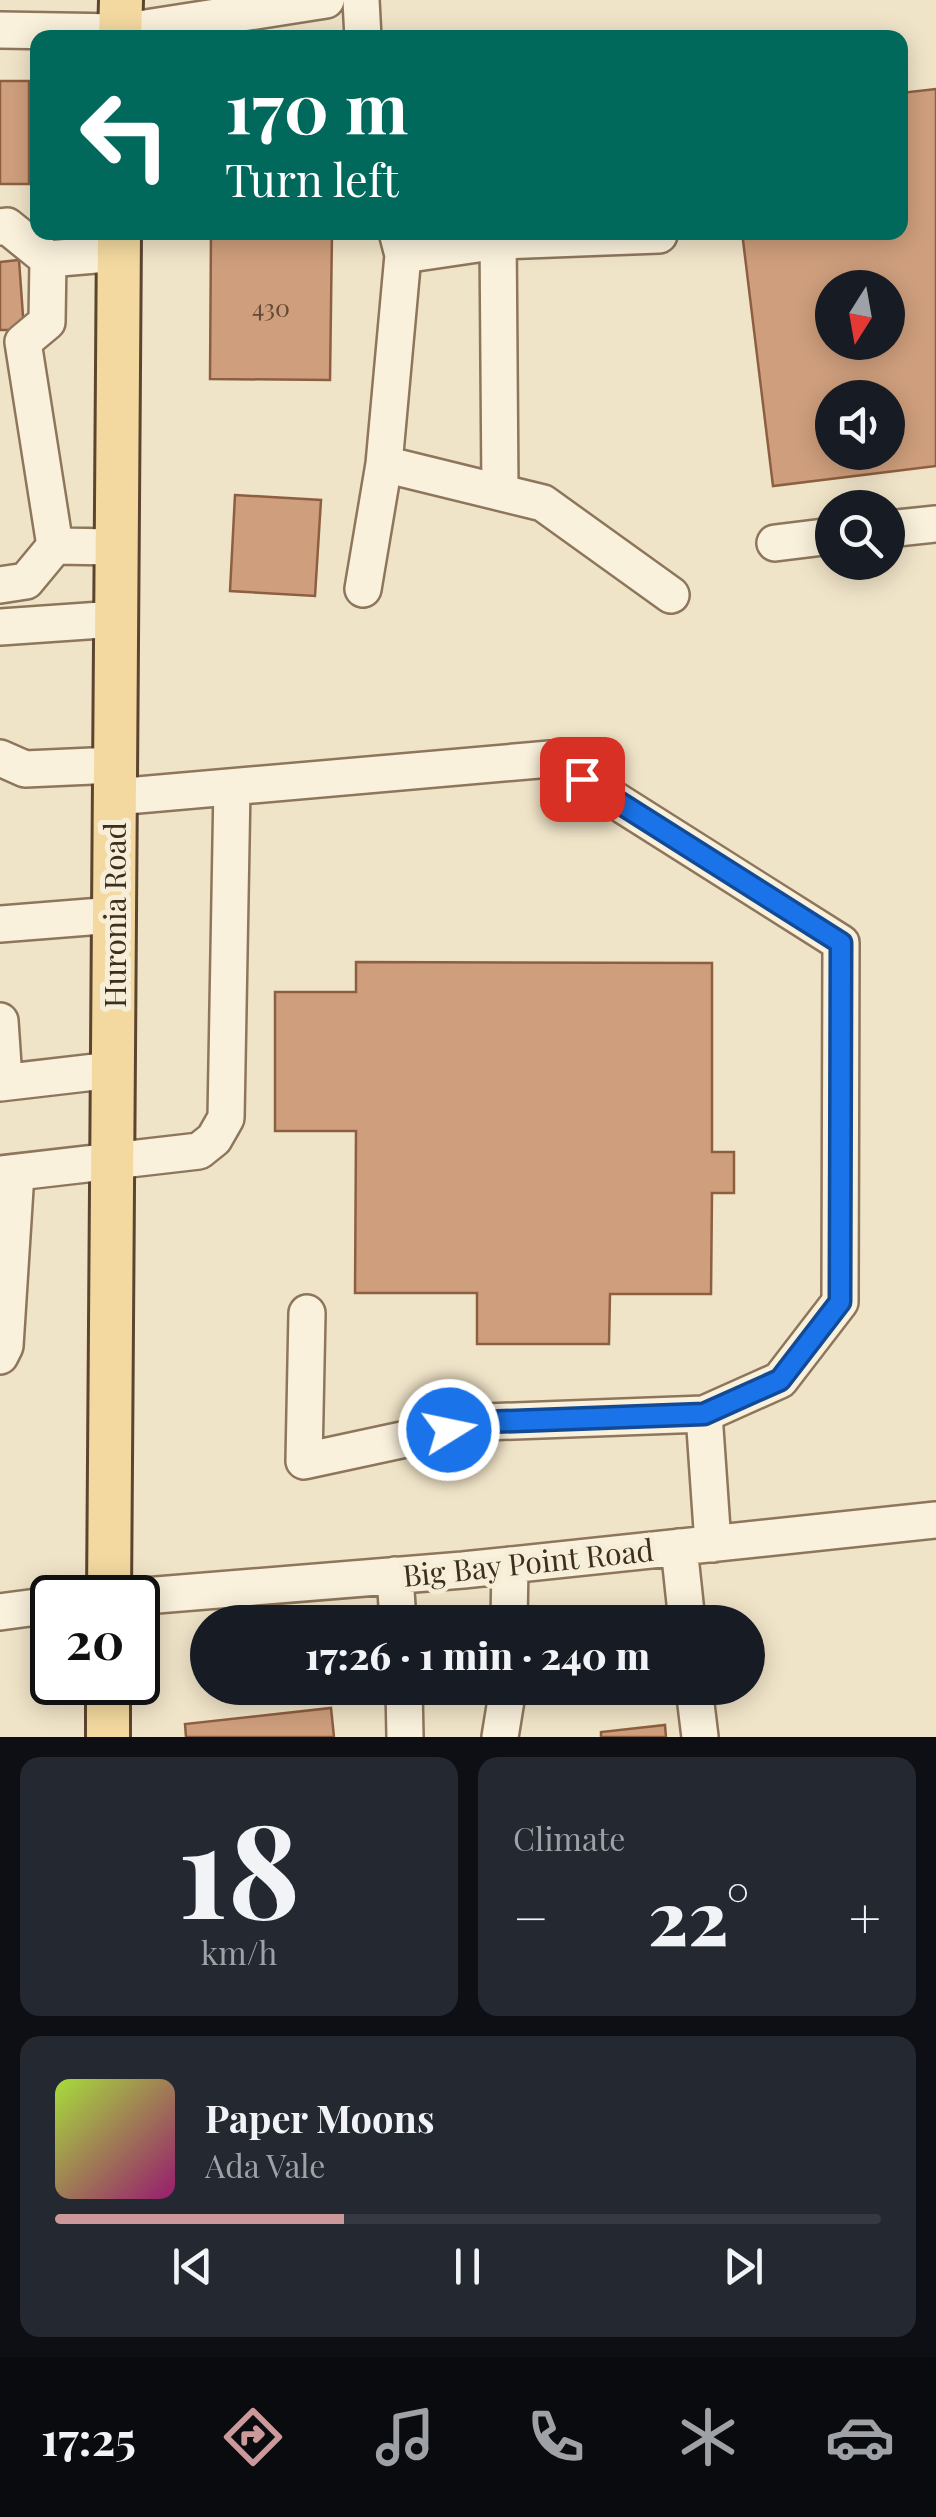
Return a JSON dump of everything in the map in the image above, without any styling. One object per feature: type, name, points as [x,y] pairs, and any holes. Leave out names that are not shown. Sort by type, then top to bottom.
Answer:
[{"type":"main road","name":"Huronia Road","points":[[109,1575],[119,243]]},
{"type":"main road","points":[[108,1705],[108,1737]]},
{"type":"street","points":[[0,30],[120,23],[326,0]]},
{"type":"street","points":[[361,0],[363,30]]},
{"type":"street","points":[[0,227],[6,226],[48,259]]},
{"type":"street","points":[[363,589],[384,464],[400,244],[456,240]]},
{"type":"street","points":[[498,240],[500,492]]},
{"type":"street","points":[[48,259],[119,243]]},
{"type":"street","points":[[48,259],[46,322],[12,344],[55,546]]},
{"type":"street","points":[[384,464],[543,504],[672,595]]},
{"type":"street","points":[[905,527],[936,524]]},
{"type":"street","points":[[774,543],[815,538]]},
{"type":"street","points":[[55,546],[116,548]]},
{"type":"street","points":[[0,585],[26,581],[55,546]]},
{"type":"street","points":[[0,627],[116,619]]},
{"type":"street","points":[[8,772],[232,787],[550,758],[841,943],[840,1302],[780,1380],[704,1414],[485,1422],[304,1461],[307,1313]]},
{"type":"street","points":[[0,1356],[5,1346],[8,1173],[199,1151],[214,1139],[226,1118],[232,787]]},
{"type":"street","points":[[0,924],[114,915]]},
{"type":"street","points":[[0,1021],[2,1081],[112,1070]]},
{"type":"street","points":[[690,1605],[704,1414]]},
{"type":"street","name":"Big Bay Point Road","points":[[160,1595],[510,1565],[936,1520]]},
{"type":"street","points":[[509,1605],[510,1565]]},
{"type":"street","points":[[394,1576],[397,1605]]},
{"type":"street","points":[[0,1612],[30,1609]]},
{"type":"street","points":[[404,1705],[405,1737]]},
{"type":"street","points":[[500,1737],[505,1705]]},
{"type":"street","points":[[696,1705],[700,1737]]},
{"type":"building","points":[[0,81],[29,81],[29,184],[0,184]]},
{"type":"building","points":[[936,89],[936,466],[905,470],[905,380],[815,380],[815,470],[903,470],[773,486],[743,240],[908,240],[908,92]]},
{"type":"building","points":[[211,240],[332,240],[330,380],[210,379]]},
{"type":"building","points":[[19,260],[24,330],[0,330],[0,262]]},
{"type":"building","points":[[235,495],[321,500],[315,596],[230,591]]},
{"type":"building","points":[[356,962],[712,963],[712,1152],[734,1152],[734,1193],[712,1193],[711,1294],[610,1294],[609,1344],[477,1344],[477,1293],[355,1293],[356,1131],[275,1131],[275,992],[356,992]]},
{"type":"building","points":[[331,1708],[334,1737],[186,1737],[185,1724]]},
{"type":"building","points":[[665,1725],[666,1737],[601,1737],[601,1732]]},
{"type":"route","points":[[449,1430],[485,1422],[704,1414],[780,1380],[840,1302],[841,943],[582,779]]}]
